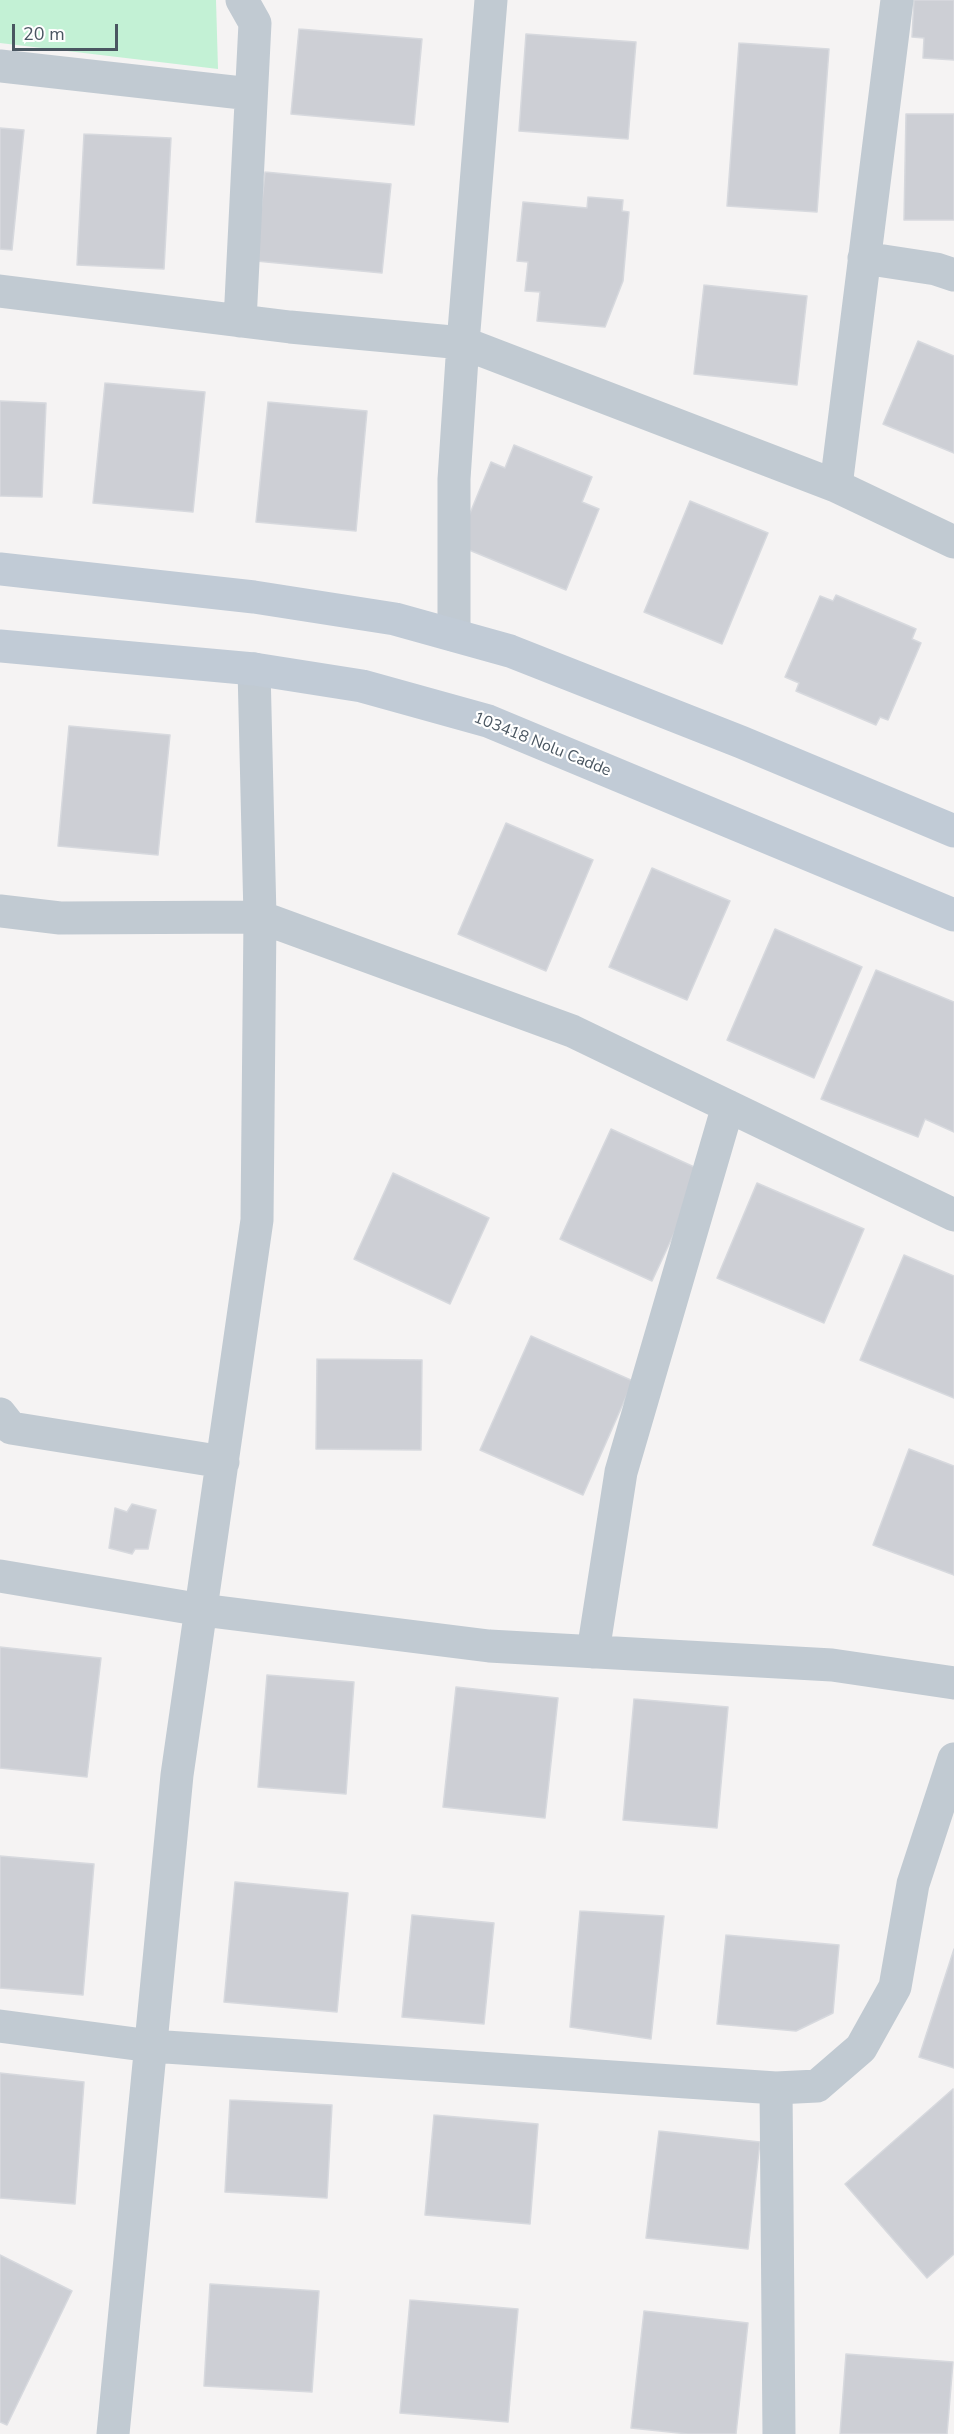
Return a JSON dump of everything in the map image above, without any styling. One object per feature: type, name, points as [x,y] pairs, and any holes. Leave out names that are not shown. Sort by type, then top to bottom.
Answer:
[{"type":"main road","points":[[0,569],[254,597],[394,619],[454,635],[510,651],[741,742],[954,831]]},
{"type":"main road","name":"103418 Nolu Cadde","points":[[0,646],[254,669],[362,686],[488,721],[954,915]]},
{"type":"street","points":[[240,321],[255,23],[242,0]]},
{"type":"street","points":[[454,635],[454,479],[491,0]]},
{"type":"street","points":[[836,486],[897,0]]},
{"type":"street","points":[[0,66],[251,94]]},
{"type":"street","points":[[864,258],[936,269],[954,275]]},
{"type":"street","points":[[0,291],[290,327],[463,343],[836,486],[954,542]]},
{"type":"street","points":[[113,2434],[177,1775],[257,1220],[260,916],[254,669]]},
{"type":"street","points":[[0,911],[60,918],[260,916],[572,1032],[954,1215]]},
{"type":"street","points":[[593,1652],[621,1472],[728,1107]]},
{"type":"street","points":[[0,1414],[10,1428],[223,1462]]},
{"type":"street","points":[[0,1576],[202,1610],[489,1646],[832,1665],[954,1683]]},
{"type":"street","points":[[0,2026],[151,2046],[776,2088],[817,2086],[861,2048],[895,1987],[913,1884],[954,1759]]},
{"type":"street","points":[[776,2088],[779,2434]]},
{"type":"green space","points":[[0,0],[216,0],[218,69],[0,43]]},
{"type":"building","points":[[914,0],[954,0],[954,60],[923,58],[924,38],[912,37]]},
{"type":"building","points":[[299,29],[422,39],[414,125],[291,114]]},
{"type":"building","points":[[526,34],[636,42],[628,139],[519,131]]},
{"type":"building","points":[[739,43],[829,49],[817,212],[727,206]]},
{"type":"building","points":[[906,114],[954,114],[954,220],[904,220]]},
{"type":"building","points":[[0,128],[24,130],[12,250],[0,249]]},
{"type":"building","points":[[84,134],[171,138],[164,269],[77,265]]},
{"type":"building","points":[[265,172],[391,184],[382,273],[256,261]]},
{"type":"building","points":[[588,197],[623,200],[622,211],[629,212],[623,281],[605,327],[537,321],[540,292],[525,291],[528,262],[517,261],[523,202],[587,208]]},
{"type":"building","points":[[704,285],[807,296],[797,385],[694,374]]},
{"type":"building","points":[[918,341],[954,356],[954,453],[883,424]]},
{"type":"building","points":[[105,383],[205,392],[193,512],[93,503]]},
{"type":"building","points":[[0,401],[46,403],[42,497],[0,496]]},
{"type":"building","points":[[268,402],[367,411],[356,531],[256,522]]},
{"type":"building","points":[[514,445],[592,477],[582,502],[599,509],[566,590],[457,545],[491,462],[505,468]]},
{"type":"building","points":[[690,501],[768,533],[722,644],[644,612]]},
{"type":"building","points":[[836,595],[916,629],[912,639],[921,643],[888,720],[880,717],[876,725],[796,691],[799,683],[785,677],[820,596],[833,601]]},
{"type":"building","points":[[69,726],[170,735],[158,855],[58,846]]},
{"type":"building","points":[[506,823],[593,860],[546,971],[458,934]]},
{"type":"building","points":[[652,868],[730,901],[687,1000],[609,967]]},
{"type":"building","points":[[775,929],[862,967],[814,1078],[727,1040]]},
{"type":"building","points":[[876,970],[954,1002],[954,1132],[925,1119],[918,1137],[821,1099]]},
{"type":"building","points":[[611,1129],[703,1171],[652,1281],[560,1239]]},
{"type":"building","points":[[393,1173],[489,1218],[450,1304],[354,1259]]},
{"type":"building","points":[[757,1183],[864,1229],[824,1323],[717,1278]]},
{"type":"building","points":[[904,1255],[954,1276],[954,1398],[860,1360]]},
{"type":"building","points":[[531,1336],[633,1381],[583,1495],[480,1450]]},
{"type":"building","points":[[317,1359],[422,1360],[421,1450],[316,1449]]},
{"type":"building","points":[[909,1449],[954,1466],[954,1575],[873,1545]]},
{"type":"building","points":[[132,1504],[156,1510],[148,1549],[135,1549],[132,1554],[109,1548],[115,1508],[127,1512]]},
{"type":"building","points":[[0,1647],[101,1658],[87,1777],[0,1768]]},
{"type":"building","points":[[267,1675],[354,1682],[346,1794],[258,1787]]},
{"type":"building","points":[[456,1687],[558,1698],[545,1818],[443,1807]]},
{"type":"building","points":[[634,1699],[728,1707],[717,1828],[623,1820]]},
{"type":"building","points":[[0,1856],[94,1864],[83,1995],[0,1988]]},
{"type":"building","points":[[235,1882],[348,1893],[337,2012],[224,2002]]},
{"type":"building","points":[[580,1911],[664,1916],[651,2039],[570,2027]]},
{"type":"building","points":[[412,1915],[494,1923],[484,2024],[402,2017]]},
{"type":"building","points":[[726,1935],[839,1945],[833,2013],[796,2031],[717,2024]]},
{"type":"building","points":[[954,1949],[954,2068],[919,2057]]},
{"type":"building","points":[[0,2073],[84,2082],[75,2204],[0,2198]]},
{"type":"building","points":[[953,2089],[954,2254],[927,2278],[845,2184]]},
{"type":"building","points":[[230,2100],[332,2105],[327,2198],[225,2192]]},
{"type":"building","points":[[434,2115],[538,2124],[530,2224],[425,2215]]},
{"type":"building","points":[[659,2131],[760,2142],[748,2249],[646,2238]]},
{"type":"building","points":[[0,2255],[72,2291],[7,2425],[0,2422]]},
{"type":"building","points":[[210,2284],[319,2291],[312,2392],[204,2386]]},
{"type":"building","points":[[410,2300],[518,2309],[508,2422],[400,2413]]},
{"type":"building","points":[[644,2311],[748,2323],[736,2434],[688,2434],[631,2428]]},
{"type":"building","points":[[846,2354],[953,2362],[947,2434],[840,2434]]}]
